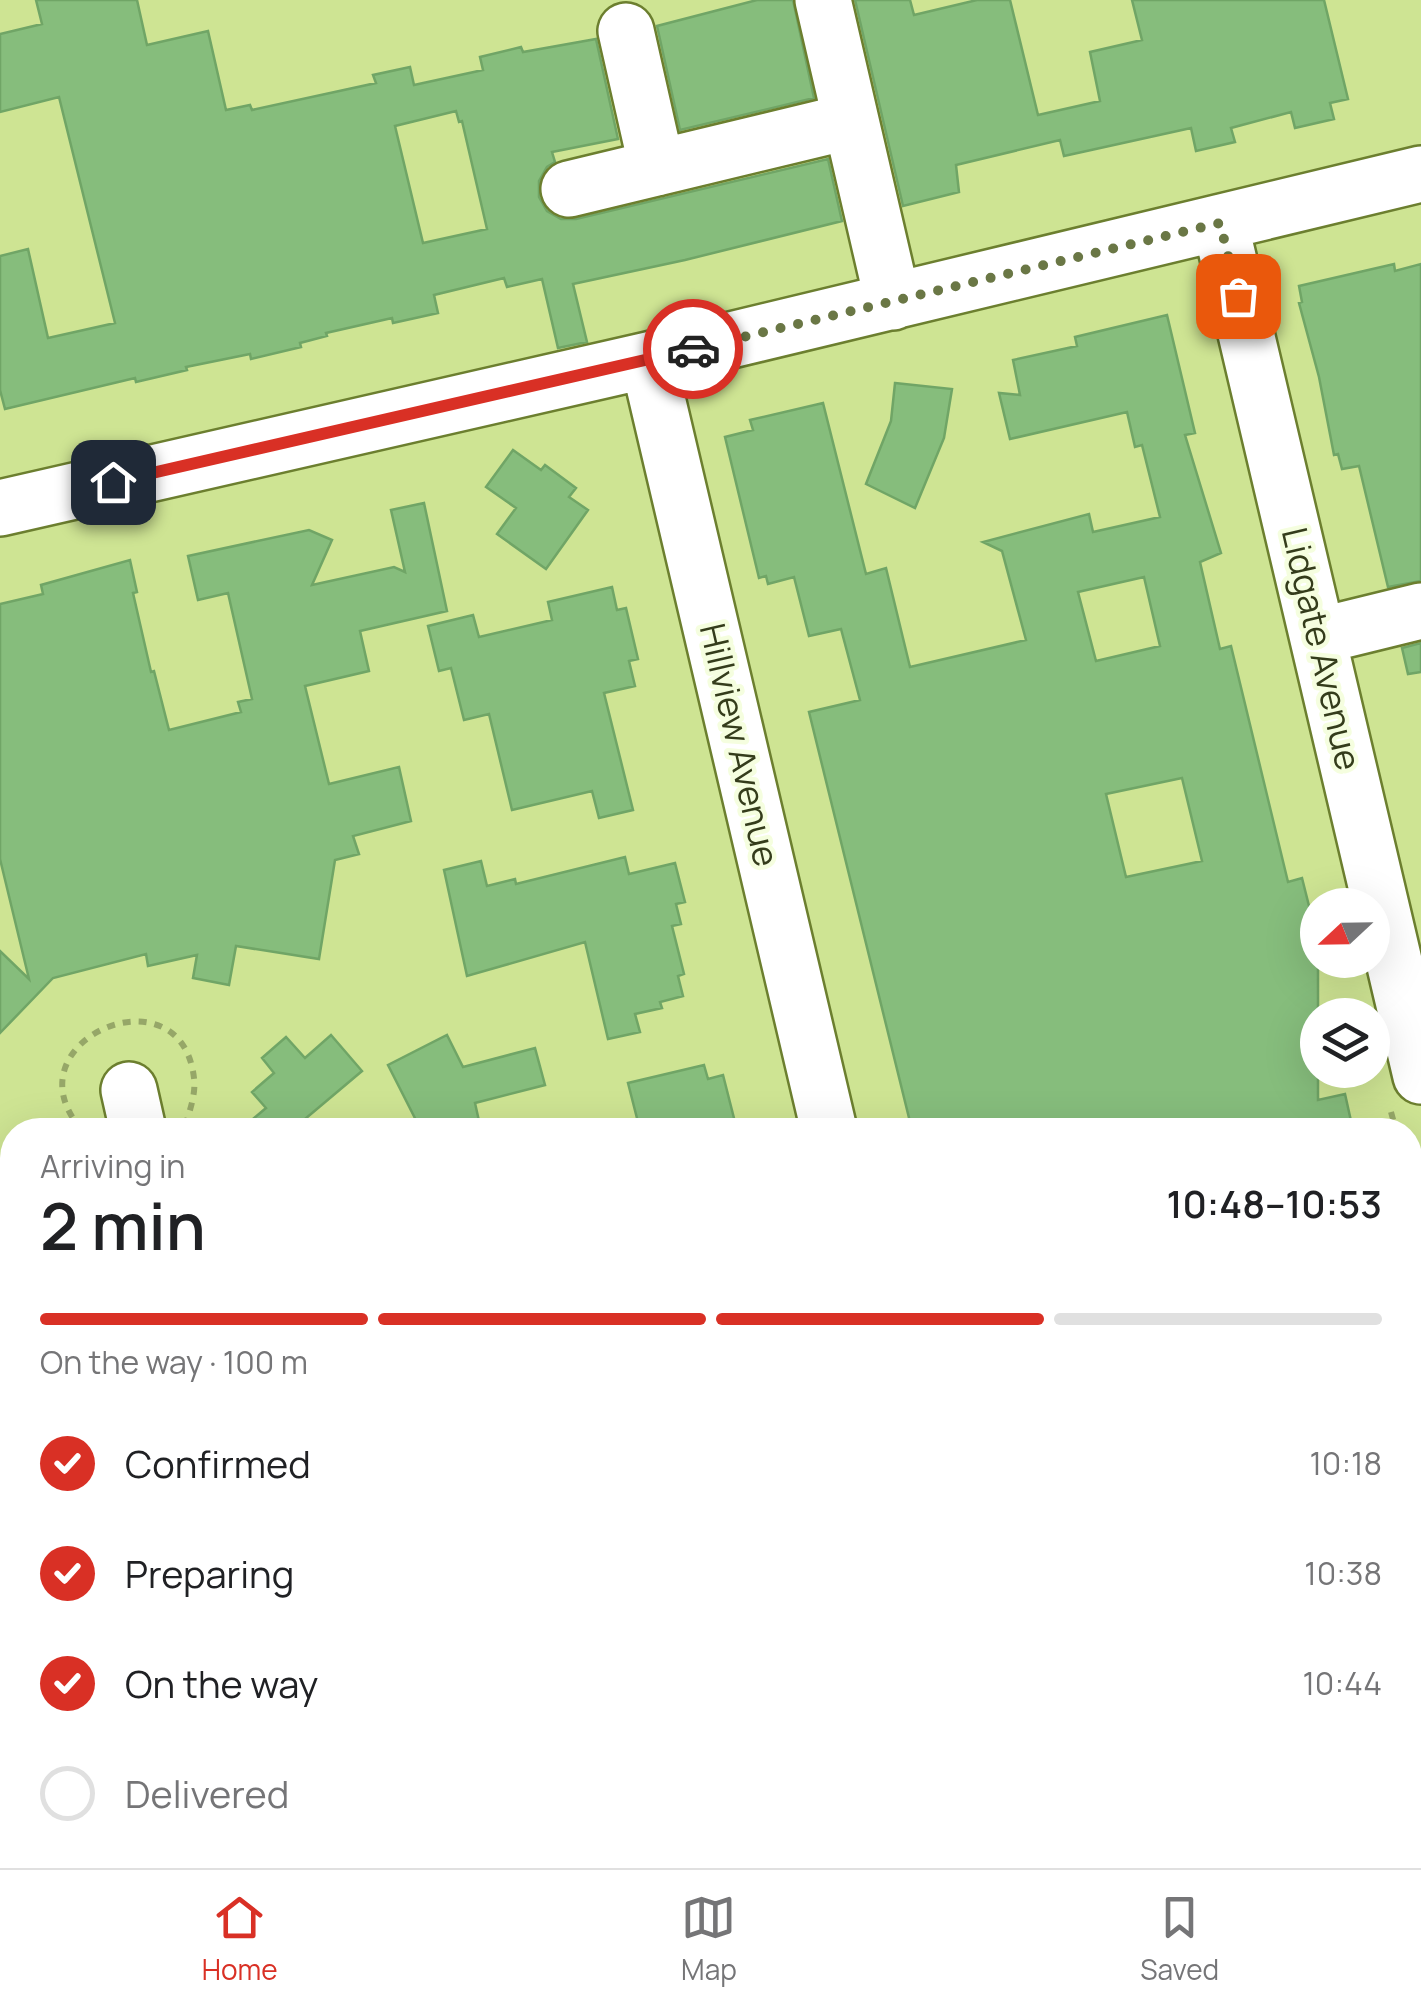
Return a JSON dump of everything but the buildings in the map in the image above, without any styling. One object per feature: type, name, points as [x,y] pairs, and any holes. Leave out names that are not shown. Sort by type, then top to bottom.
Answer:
[{"type":"street","points":[[823,0],[893,302]]},
{"type":"street","points":[[626,31],[657,168]]},
{"type":"street","points":[[569,189],[851,121]]},
{"type":"street","points":[[0,508],[648,360],[1421,174]]},
{"type":"street","name":"Lidgate Avenue","points":[[1220,223],[1318,636],[1409,973],[1421,1076]]},
{"type":"street","name":"Hillview Avenue","points":[[648,360],[827,1118]]},
{"type":"street","points":[[1318,636],[1421,611]]},
{"type":"way so far","points":[[693,349],[1220,223],[1238,296]]},
{"type":"route","points":[[113,482],[693,349]]}]
